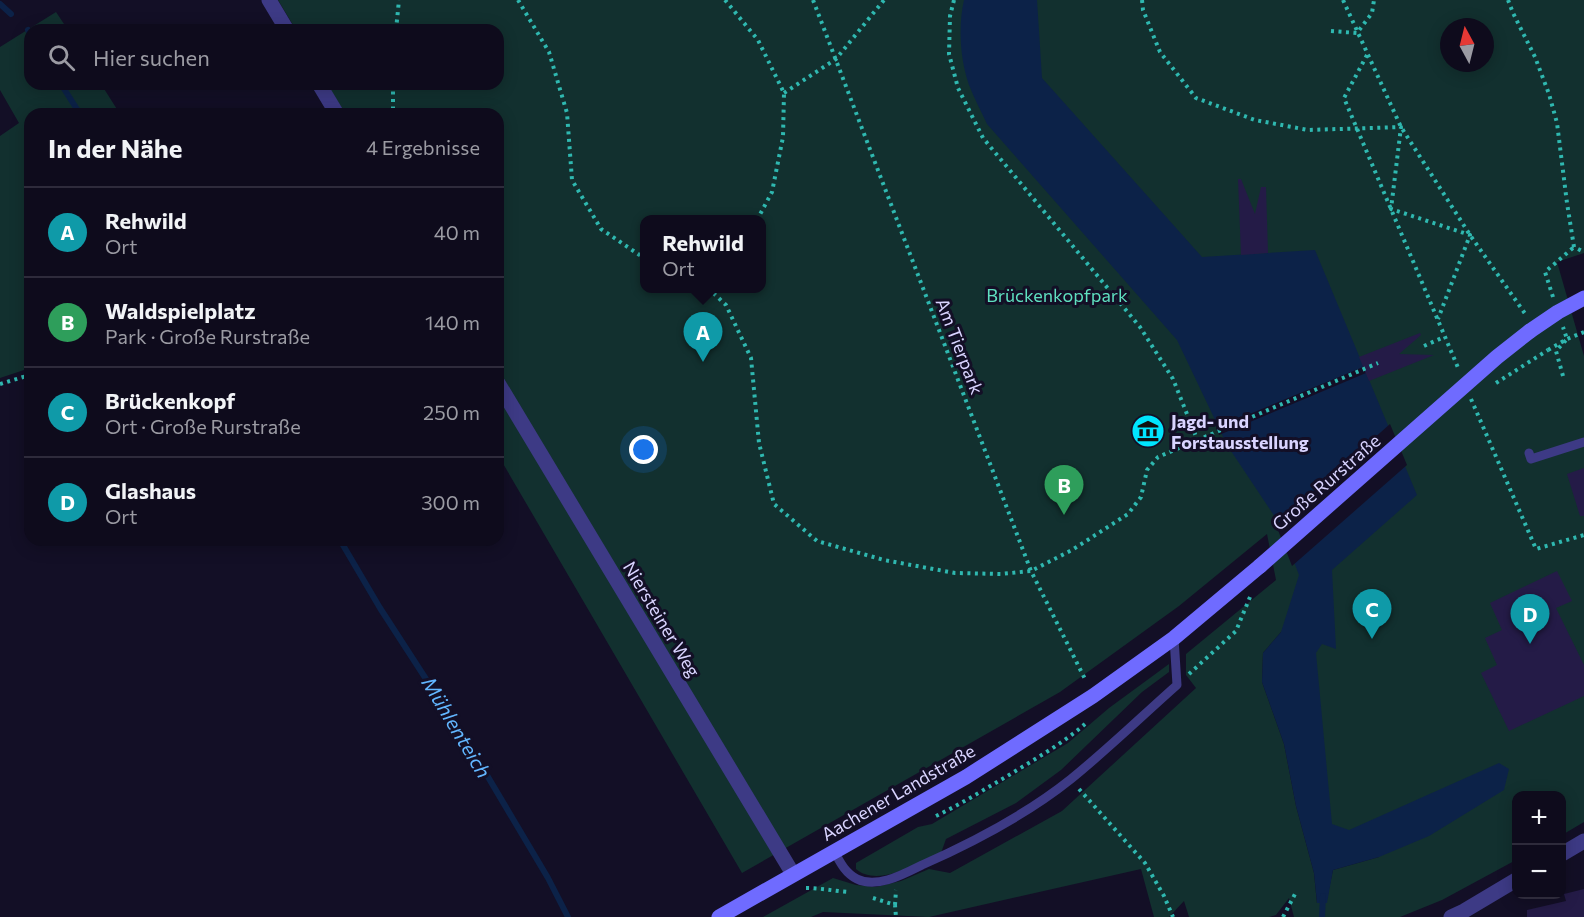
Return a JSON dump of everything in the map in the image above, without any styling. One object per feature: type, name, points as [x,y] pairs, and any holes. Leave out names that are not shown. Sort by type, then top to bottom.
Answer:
[{"type":"main road","name":"Große Rurstraße","points":[[1093,696],[1174,638],[1260,566],[1488,364],[1558,312],[1584,299]]},
{"type":"main road","name":"Aachener Landstraße","points":[[719,917],[966,777],[1093,696]]},
{"type":"street","points":[[269,0],[283,24]]},
{"type":"street","points":[[323,90],[333,108]]},
{"type":"street","name":"Niersteiner Weg","points":[[504,393],[793,874]]},
{"type":"street","points":[[1566,852],[1584,841]]},
{"type":"street","points":[[1451,917],[1512,882]]},
{"type":"lane","points":[[1529,453],[1531,459],[1584,442]]},
{"type":"lane","points":[[834,851],[845,870],[858,880],[875,882],[896,877],[969,844],[1022,814],[1071,779],[1177,684],[1174,638]]},
{"type":"path","points":[[397,24],[399,0]]},
{"type":"path","points":[[518,0],[549,52],[567,112],[572,180],[601,228],[640,255]]},
{"type":"path","points":[[725,0],[758,40],[784,93],[783,137],[772,192],[759,215]]},
{"type":"path","name":"Am Tierpark","points":[[813,0],[1031,571],[1093,696]]},
{"type":"path","points":[[784,93],[836,59],[884,0]]},
{"type":"path","points":[[954,0],[950,16],[949,54],[958,88],[983,138],[1140,327],[1173,380],[1197,440]]},
{"type":"path","points":[[1142,0],[1143,10],[1160,52],[1196,98],[1255,120],[1308,130],[1401,127]]},
{"type":"path","points":[[1343,0],[1401,127],[1533,329]]},
{"type":"path","points":[[1357,33],[1371,13],[1374,0]]},
{"type":"path","points":[[1508,0],[1535,57],[1552,104],[1557,123],[1574,247]]},
{"type":"path","points":[[1331,31],[1357,33]]},
{"type":"path","points":[[1367,55],[1344,99],[1462,380]]},
{"type":"path","points":[[393,90],[393,108]]},
{"type":"path","points":[[1390,209],[1401,127]]},
{"type":"path","points":[[1390,209],[1470,235]]},
{"type":"path","points":[[1437,320],[1470,235]]},
{"type":"path","points":[[1574,247],[1584,252]]},
{"type":"path","points":[[1567,339],[1545,272],[1574,247]]},
{"type":"path","points":[[713,293],[726,305],[750,358],[759,443],[774,504],[817,541],[884,560],[955,573],[1001,574],[1031,571],[1072,549],[1128,514],[1141,497],[1147,470],[1158,457],[1378,363]]},
{"type":"path","points":[[1548,351],[1584,332]]},
{"type":"path","points":[[1424,346],[1444,338]]},
{"type":"path","points":[[1563,376],[1557,351],[1567,339]]},
{"type":"path","points":[[0,384],[24,377]]},
{"type":"path","points":[[1467,390],[1536,549],[1584,535]]},
{"type":"path","points":[[1177,684],[1236,631],[1252,590]]},
{"type":"path","points":[[1071,779],[1145,863],[1173,917]]},
{"type":"path","points":[[1283,917],[1295,894]]},
{"type":"green space","name":"Brückenkopfpark","points":[[278,0],[1584,0],[1584,253],[1557,262],[1584,356],[1584,822],[1566,833],[1566,791],[1512,791],[1512,862],[1442,900],[1400,917],[1294,917],[1289,898],[1276,915],[1269,917],[1189,917],[1184,901],[1169,917],[1154,917],[1141,869],[929,917],[823,912],[811,917],[763,917],[833,878],[856,885],[876,887],[901,881],[929,869],[950,873],[1062,811],[1196,688],[1186,675],[1186,654],[1276,580],[1267,534],[1179,606],[1060,692],[742,873],[504,465],[504,108],[341,108],[331,90],[504,90],[504,24],[292,24]],"holes":[[[1281,632],[1329,846],[1379,857],[1333,870],[1326,903],[1317,903],[1314,873],[1296,806],[1284,744],[1262,682],[1263,653]]]},
{"type":"green space","points":[[56,12],[64,24],[37,24]]},
{"type":"green space","points":[[24,32],[24,90],[105,90],[116,108],[24,108],[24,370],[0,378],[0,136],[19,123],[0,90],[0,47]]},
{"type":"green space","points":[[1169,664],[1169,672],[1142,692],[1061,770],[1016,803],[946,839],[941,853],[886,875],[865,874],[856,869],[856,863],[918,827],[932,824],[1068,743],[1109,708]]},
{"type":"water","points":[[964,0],[1037,0],[1042,78],[1202,257],[1315,250],[1417,495],[1332,570],[1336,649],[1322,644],[1316,653],[1332,824],[1349,830],[1499,763],[1509,769],[1504,790],[1429,836],[1379,857],[1333,870],[1327,903],[1317,903],[1314,873],[1296,806],[1284,744],[1262,682],[1263,653],[1281,632],[1299,575],[1279,523],[1227,445],[1177,340],[987,124],[969,85],[962,54],[961,31]]},
{"type":"pier","points":[[1363,367],[1366,373],[1219,435],[1216,428]]},
{"type":"pier","points":[[1390,424],[1407,465],[1292,566],[1276,525]]},
{"type":"building","points":[[1238,179],[1241,179],[1255,214],[1261,187],[1266,187],[1268,253],[1241,255]]},
{"type":"building","points":[[1420,333],[1421,335],[1399,354],[1434,355],[1369,381],[1359,357]]},
{"type":"building","points":[[1584,468],[1584,516],[1580,516],[1567,474]]},
{"type":"building","points":[[1557,571],[1572,601],[1556,608],[1584,665],[1584,696],[1509,731],[1481,673],[1497,665],[1485,638],[1502,630],[1490,603]]},
{"type":"building","points":[[1584,889],[1584,917],[1527,917],[1527,910],[1566,901],[1566,894]]},
{"type":"waterway","name":"Mühlenteich","points":[[0,4],[11,14]]},
{"type":"waterway","name":"Mühlenteich","points":[[65,90],[76,108]]},
{"type":"waterway","name":"Mühlenteich","points":[[344,546],[380,608],[472,750],[548,878],[568,917]]},
{"type":"waterway","points":[[1322,917],[1323,896]]},
{"type":"place","name":"Rehwild","points":[[703,362]]},
{"type":"place","name":"Jagd- und Forstausstellung","points":[[1148,431]]},
{"type":"place","name":"Waldspielplatz","points":[[1064,515]]},
{"type":"place","name":"Brückenkopf","points":[[1372,639]]},
{"type":"place","name":"Glashaus","points":[[1530,644]]}]
